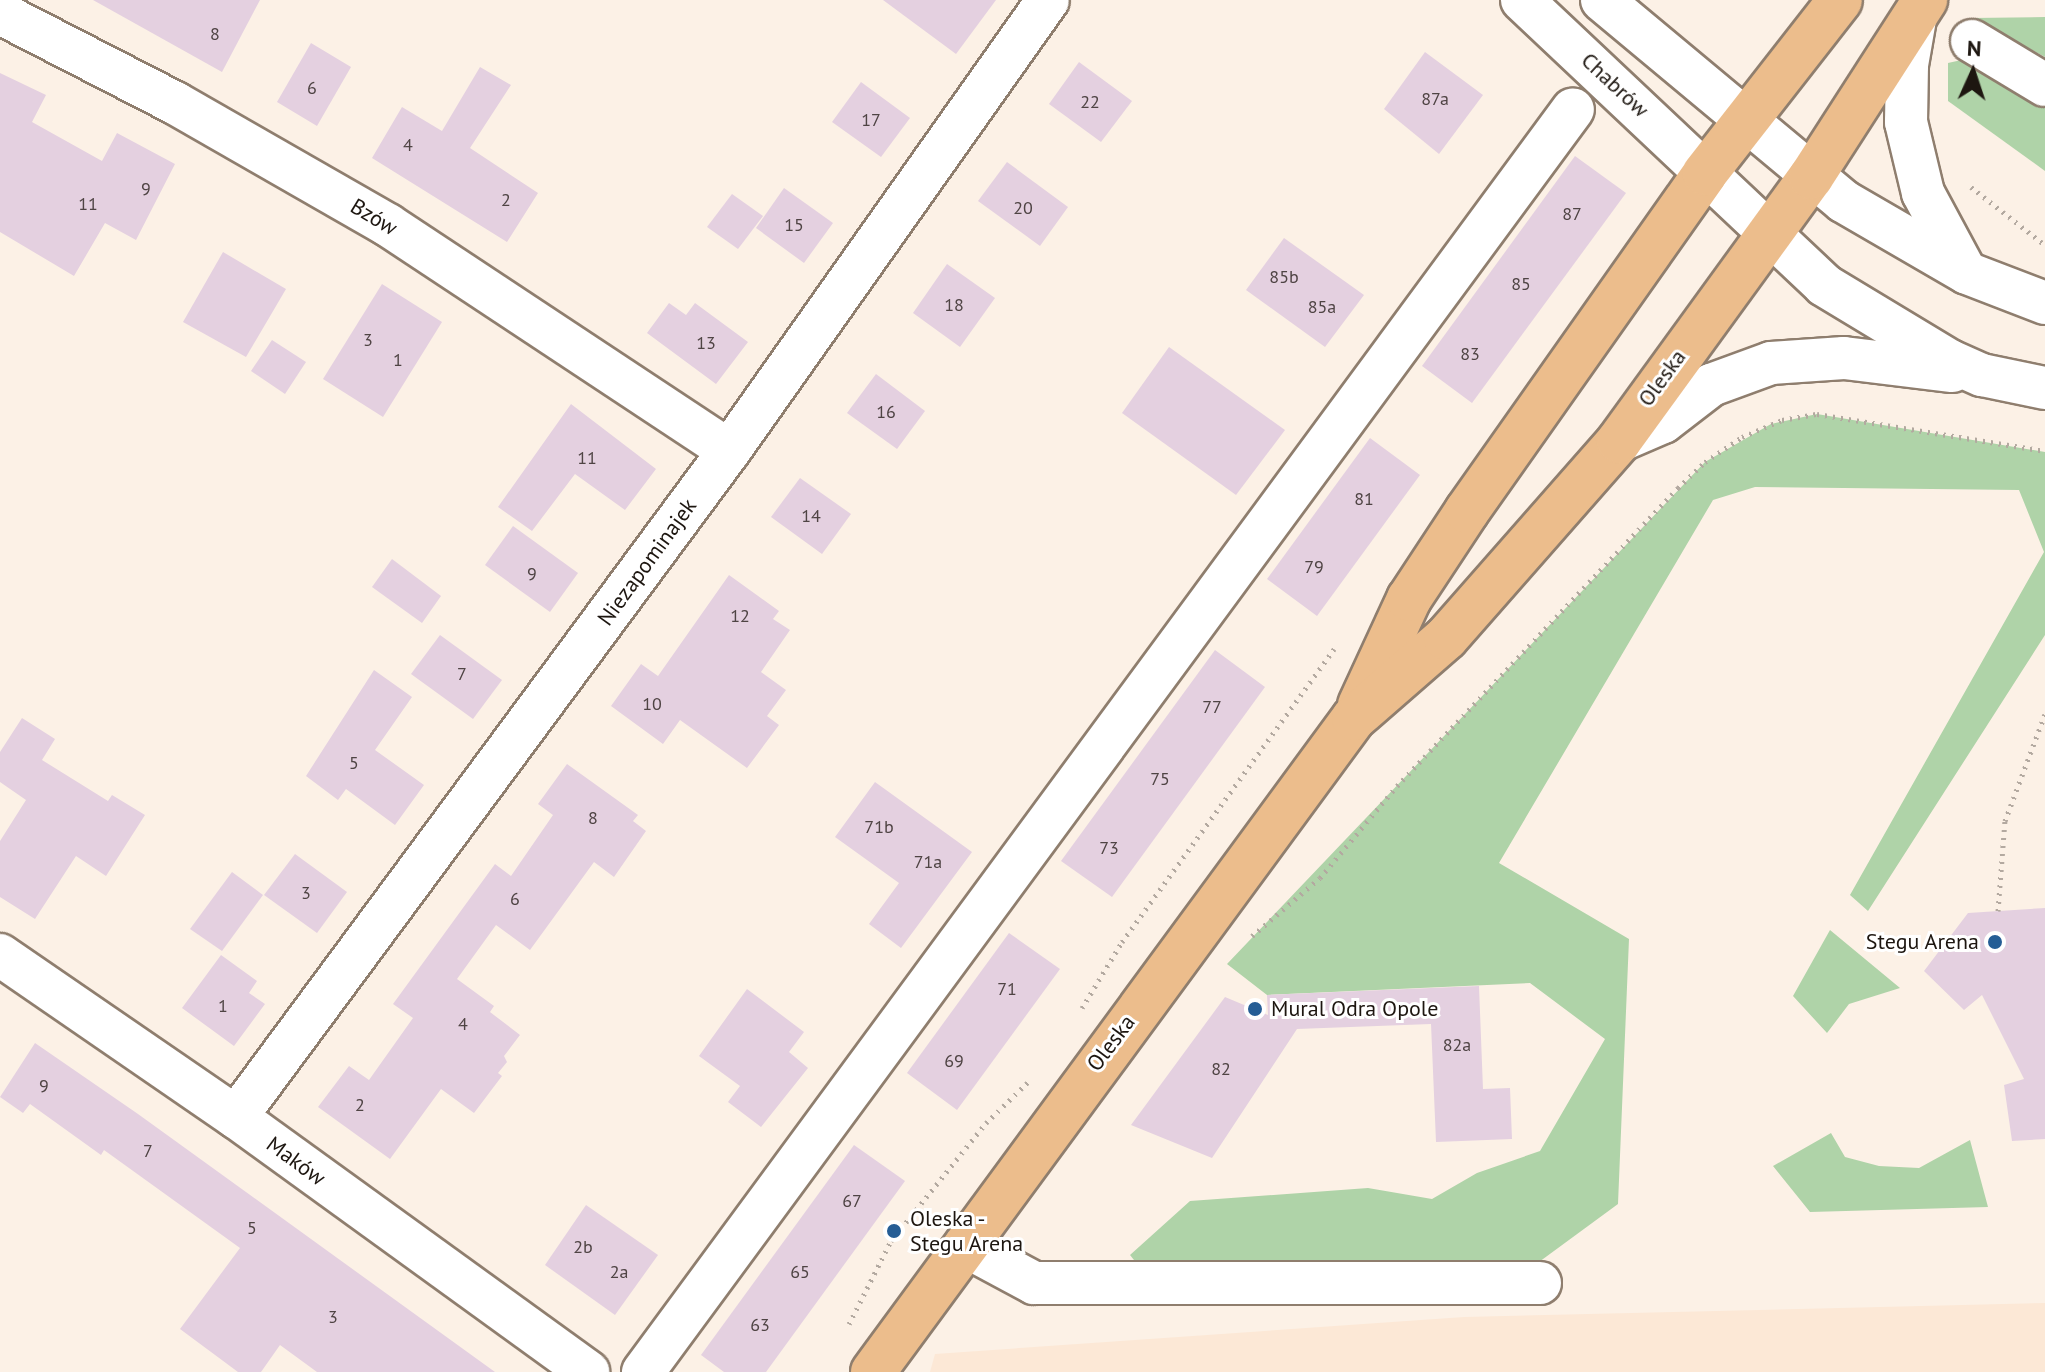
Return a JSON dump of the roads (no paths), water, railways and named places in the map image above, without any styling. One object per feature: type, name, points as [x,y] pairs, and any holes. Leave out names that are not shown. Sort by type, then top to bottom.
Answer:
[{"type":"main road","name":"Oleska","points":[[873,1372],[1354,718],[1409,599],[1705,173],[1840,0]]},
{"type":"main road","name":"Oleska","points":[[1354,718],[1446,638],[1619,441],[1811,177],[1920,10]]},
{"type":"street","name":"Niezapominajek","points":[[236,1117],[729,451],[1048,0]]},
{"type":"street","name":"Chabrów","points":[[1522,0],[1824,285],[1982,375]]},
{"type":"street","points":[[1602,0],[1811,177],[1967,273],[2045,303]]},
{"type":"street","points":[[1920,10],[1905,90],[1913,158],[1939,229],[1967,273]]},
{"type":"street","name":"Bzów","points":[[0,13],[175,103],[388,225],[729,451]]},
{"type":"street","points":[[1972,41],[2045,85]]},
{"type":"street","points":[[643,1372],[1573,109]]},
{"type":"street","points":[[1619,441],[1663,422],[1711,385],[1780,361],[1844,358],[1982,375],[2045,388]]},
{"type":"street","name":"Maków","points":[[0,955],[236,1117],[588,1372]]},
{"type":"street","points":[[965,1246],[1034,1283],[1540,1283]]},
{"type":"place","name":"Stegu Arena","points":[[1995,942]]},
{"type":"place","name":"Mural Odra Opole","points":[[1255,1009]]},
{"type":"place","name":"Oleska - Stegu Arena","points":[[894,1231]]}]
